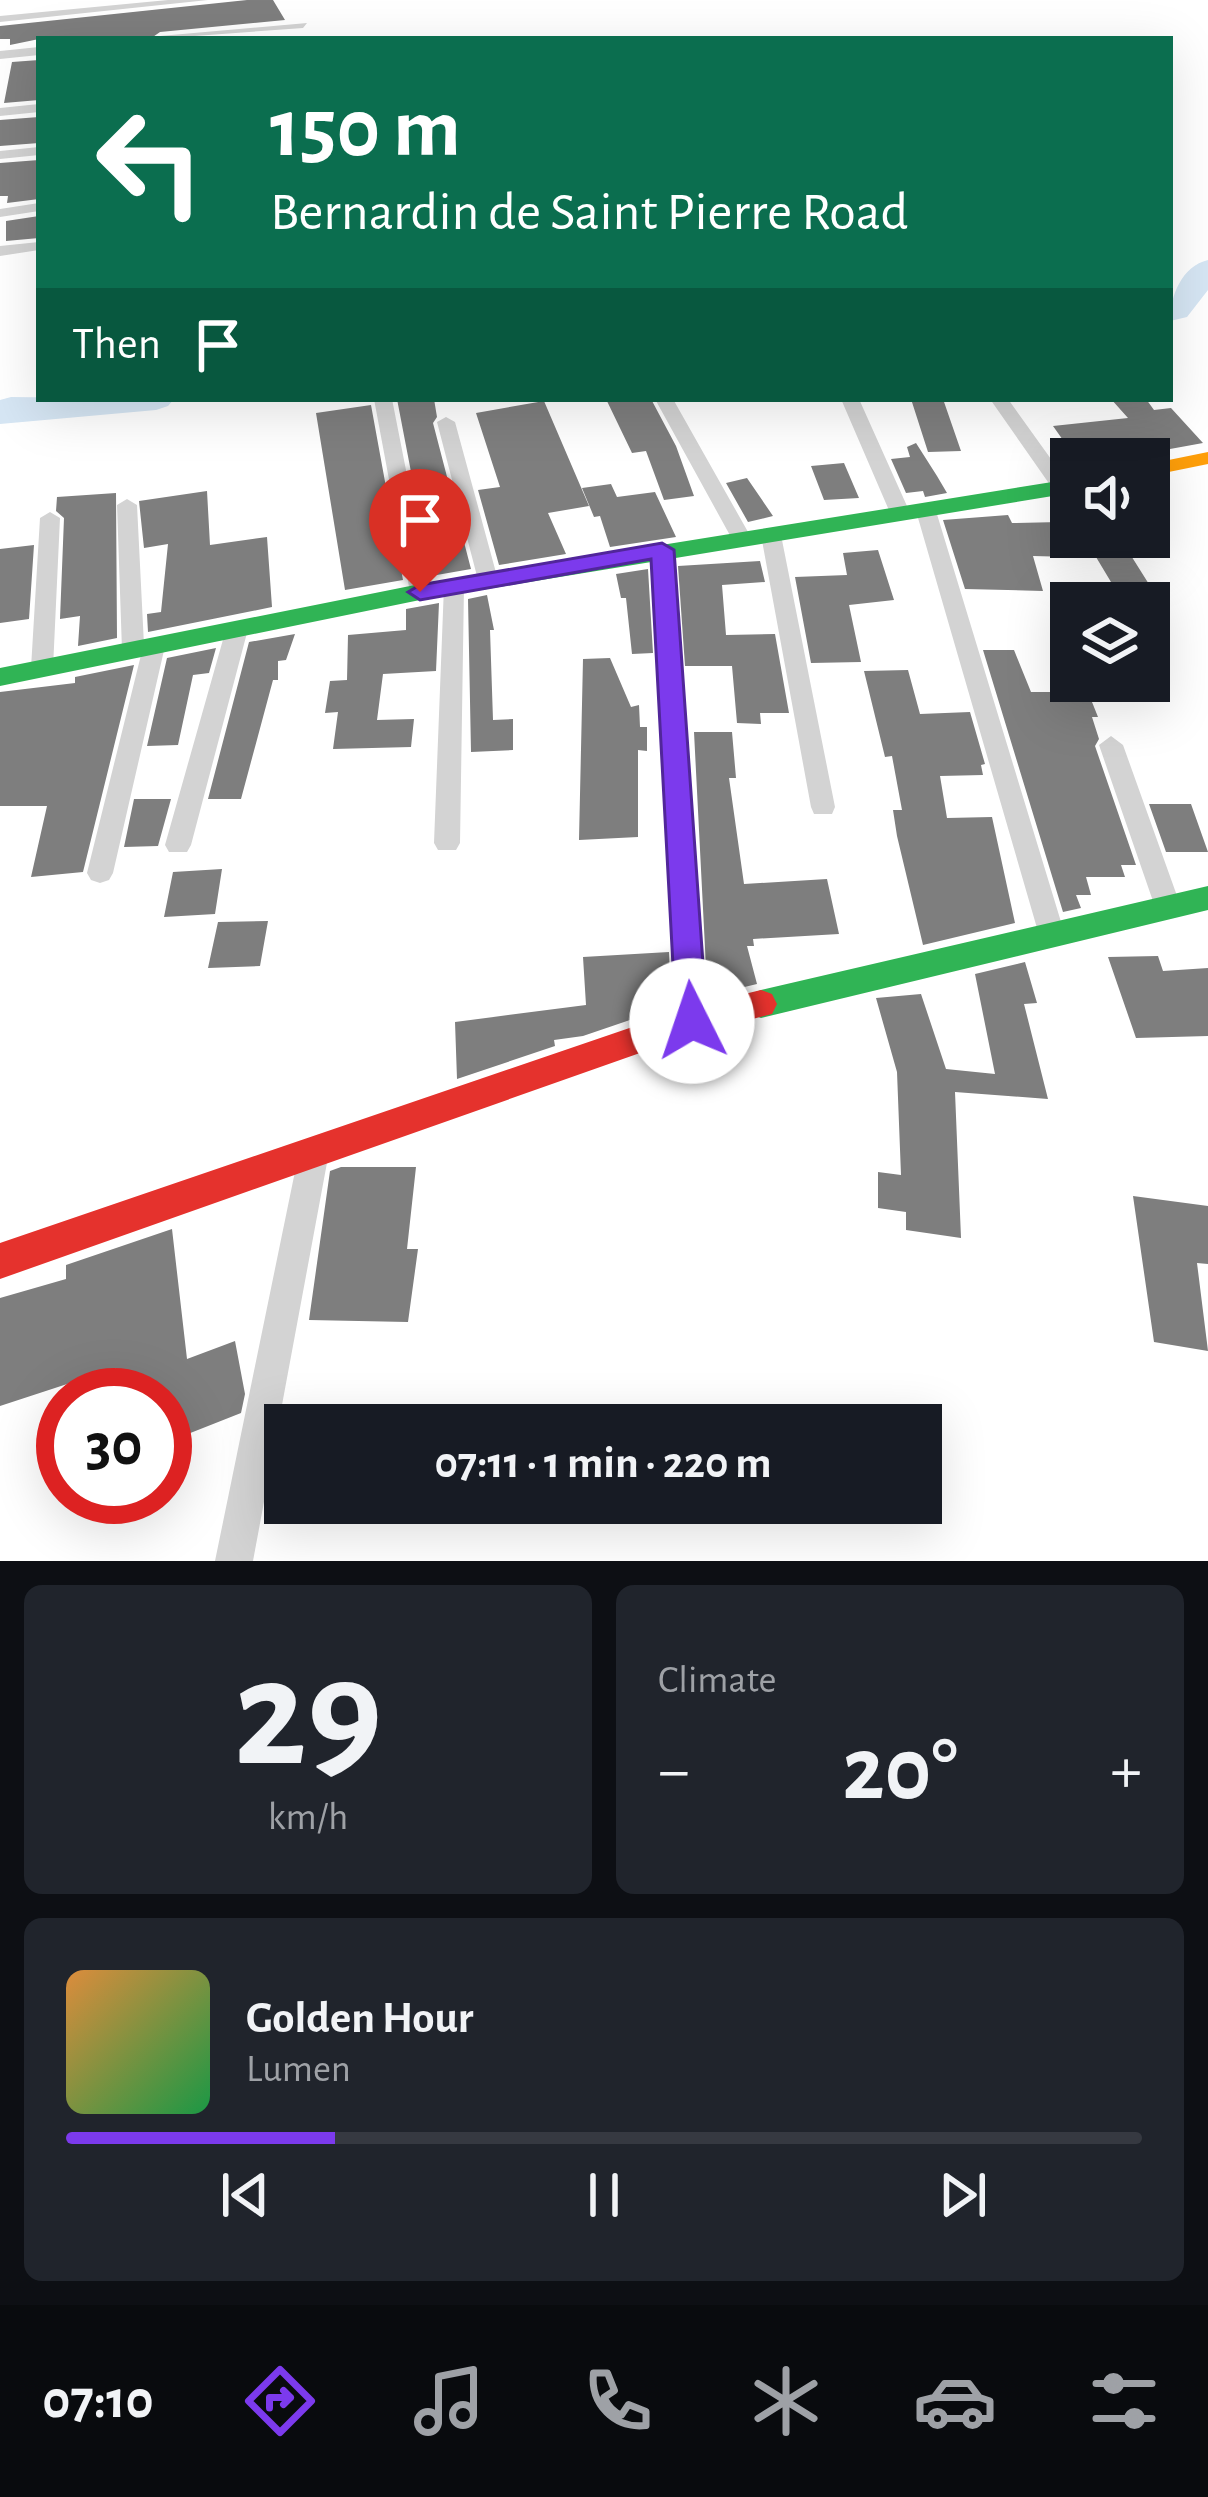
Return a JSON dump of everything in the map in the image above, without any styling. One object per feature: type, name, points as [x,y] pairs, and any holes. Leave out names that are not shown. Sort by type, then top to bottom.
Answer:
[{"type":"main road","points":[[1170,466],[1208,458]]},
{"type":"main road","points":[[0,677],[420,592],[1050,490]]},
{"type":"main road","points":[[0,1261],[692,1021],[1208,898]]},
{"type":"street","points":[[0,20],[203,0]]},
{"type":"street","points":[[181,36],[301,19],[307,36]]},
{"type":"street","points":[[0,55],[36,51]]},
{"type":"street","points":[[0,112],[36,108]]},
{"type":"street","points":[[0,155],[36,151]]},
{"type":"street","points":[[0,213],[36,207]]},
{"type":"street","points":[[0,251],[36,246]]},
{"type":"street","points":[[384,402],[420,592]]},
{"type":"street","points":[[666,402],[742,539]]},
{"type":"street","points":[[852,402],[914,513],[1052,934]]},
{"type":"street","points":[[1001,402],[1050,465]]},
{"type":"street","points":[[446,422],[488,580]]},
{"type":"street","points":[[100,873],[144,648],[127,505]]},
{"type":"street","points":[[42,668],[50,518]]},
{"type":"street","points":[[771,535],[823,807]]},
{"type":"street","points":[[662,550],[692,1021]]},
{"type":"street","points":[[446,843],[454,586]]},
{"type":"street","points":[[178,845],[237,629]]},
{"type":"street","points":[[1111,745],[1168,908]]},
{"type":"street","points":[[234,1561],[314,1152]]},
{"type":"building","points":[[247,0],[273,0],[285,20],[154,36],[36,36],[10,45],[10,39],[0,39],[0,26]]},
{"type":"building","points":[[36,60],[36,100],[4,103],[12,62]]},
{"type":"building","points":[[36,117],[36,143],[0,146],[0,120]]},
{"type":"building","points":[[36,160],[36,199],[7,203],[8,196],[0,196],[0,163]]},
{"type":"building","points":[[36,216],[36,238],[6,241],[6,221]]},
{"type":"building","points":[[398,402],[434,402],[433,423],[471,569],[431,576]]},
{"type":"building","points":[[544,402],[589,506],[548,513],[566,554],[499,565],[478,490],[500,487],[476,413]]},
{"type":"building","points":[[607,402],[653,402],[676,446],[694,496],[664,500],[646,451],[632,453]]},
{"type":"building","points":[[912,402],[944,402],[961,451],[928,452]]},
{"type":"building","points":[[1114,402],[1148,402],[1154,410],[1171,408],[1203,443],[1170,449],[1170,438],[1062,438],[1053,426],[1128,418]]},
{"type":"building","points":[[371,405],[403,580],[345,590],[316,413]]},
{"type":"building","points":[[916,443],[947,493],[925,497],[923,491],[906,493],[891,459],[910,457],[907,447]]},
{"type":"building","points":[[844,463],[859,498],[824,500],[811,466]]},
{"type":"building","points":[[747,478],[773,516],[748,522],[726,483]]},
{"type":"building","points":[[611,484],[617,497],[655,492],[676,537],[610,547],[600,516],[594,517],[582,488]]},
{"type":"building","points":[[207,491],[210,545],[267,537],[272,607],[148,632],[147,614],[161,612],[168,544],[144,548],[139,501]]},
{"type":"building","points":[[116,493],[117,638],[78,646],[80,616],[60,619],[64,518],[56,511],[57,497]]},
{"type":"building","points":[[1008,515],[1012,523],[1050,522],[1050,556],[1033,556],[1043,591],[965,589],[943,520]]},
{"type":"building","points":[[34,545],[29,619],[0,623],[0,549]]},
{"type":"building","points":[[878,550],[894,600],[849,605],[861,662],[811,663],[795,577],[847,575],[843,553]]},
{"type":"building","points":[[1097,558],[1133,558],[1148,582],[1111,582]]},
{"type":"building","points":[[760,561],[765,582],[722,585],[726,635],[775,634],[789,713],[760,713],[761,724],[737,723],[732,666],[685,666],[678,566]]},
{"type":"building","points":[[648,569],[653,653],[632,654],[626,598],[621,598],[616,574]]},
{"type":"building","points":[[487,595],[494,630],[490,630],[493,720],[513,719],[513,750],[471,752],[468,599]]},
{"type":"building","points":[[439,603],[436,671],[383,674],[377,720],[414,719],[411,747],[333,749],[338,712],[325,713],[330,681],[347,680],[348,635],[406,630],[406,609]]},
{"type":"building","points":[[295,634],[286,660],[278,661],[278,680],[273,680],[241,799],[208,799],[249,642]]},
{"type":"building","points":[[216,648],[209,673],[193,675],[178,745],[147,746],[167,658]]},
{"type":"building","points":[[983,650],[1014,650],[1031,692],[1050,692],[1050,702],[1092,702],[1098,717],[1092,717],[1099,739],[1095,746],[1136,865],[1121,865],[1125,877],[1086,877],[1091,895],[1076,895],[1081,908],[1063,912]]},
{"type":"building","points":[[610,658],[631,707],[639,705],[640,727],[647,727],[647,751],[638,750],[638,837],[579,840],[583,659]]},
{"type":"building","points":[[134,665],[83,872],[31,877],[47,806],[0,806],[0,692],[75,683],[75,677]]},
{"type":"building","points":[[908,670],[920,714],[970,712],[985,764],[981,765],[983,775],[940,776],[947,818],[992,817],[1015,923],[923,945],[897,836],[893,810],[902,810],[892,756],[885,757],[864,671]]},
{"type":"building","points":[[694,732],[732,732],[736,778],[729,778],[744,884],[827,879],[839,934],[753,939],[754,946],[747,946],[757,984],[715,994],[713,987],[707,987]]},
{"type":"building","points":[[134,799],[171,799],[158,846],[124,847]]},
{"type":"building","points":[[1149,804],[1191,804],[1208,852],[1166,852]]},
{"type":"building","points":[[222,869],[215,914],[164,917],[173,872]]},
{"type":"building","points":[[268,921],[260,966],[208,968],[218,922]]},
{"type":"building","points":[[669,952],[671,1006],[583,1036],[554,1040],[555,1046],[457,1079],[455,1022],[586,1005],[583,957]]},
{"type":"building","points":[[1158,956],[1163,971],[1208,968],[1208,1036],[1136,1038],[1108,957]]},
{"type":"building","points":[[1025,962],[1037,1003],[1024,1004],[1048,1099],[955,1092],[961,1238],[906,1230],[906,1212],[878,1208],[878,1172],[901,1175],[897,1072],[876,998],[921,994],[946,1069],[995,1074],[975,974]]},
{"type":"building","points":[[416,1167],[407,1249],[418,1249],[408,1322],[309,1320],[330,1171]]},
{"type":"building","points":[[1133,1196],[1208,1206],[1208,1264],[1197,1263],[1208,1351],[1154,1342]]},
{"type":"building","points":[[172,1229],[187,1359],[235,1341],[245,1394],[241,1413],[192,1432],[192,1368],[36,1368],[36,1394],[0,1406],[0,1298],[66,1279],[66,1265]]},
{"type":"waterway","points":[[1173,310],[1208,269]]},
{"type":"waterway","points":[[0,413],[11,408],[132,402]]},
{"type":"traffic: fast","points":[[0,677],[420,592],[1050,489]]},
{"type":"traffic: fast","points":[[761,1004],[1208,898]]},
{"type":"traffic: slow","points":[[1170,466],[1208,458]]},
{"type":"traffic: jam","points":[[0,1261],[691,1021],[761,1004]]},
{"type":"route","points":[[420,592],[662,550],[692,1021]]}]
